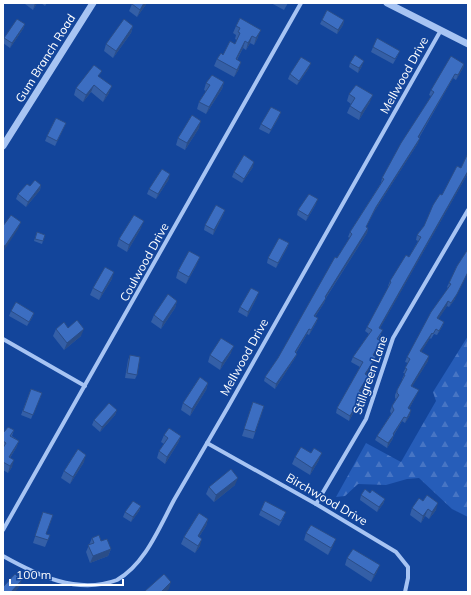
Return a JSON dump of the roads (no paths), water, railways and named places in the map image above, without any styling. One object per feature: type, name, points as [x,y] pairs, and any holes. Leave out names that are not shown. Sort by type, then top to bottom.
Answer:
[{"type":"street","name":"Gum Branch Road","points":[[3,146],[93,3]]},
{"type":"street","name":"Coulwood Drive","points":[[3,530],[301,3]]},
{"type":"street","points":[[387,3],[468,44]]},
{"type":"street","name":"Mellwood Drive","points":[[3,556],[40,577],[68,587],[95,587],[115,581],[132,569],[144,554],[441,30]]},
{"type":"street","name":"Stillgreen Lane","points":[[316,504],[366,419],[393,338],[468,210]]},
{"type":"street","points":[[3,339],[85,386]]},
{"type":"street","name":"Birchwood Drive","points":[[207,444],[316,504],[386,545],[401,557],[408,568],[409,574],[405,592]]}]
